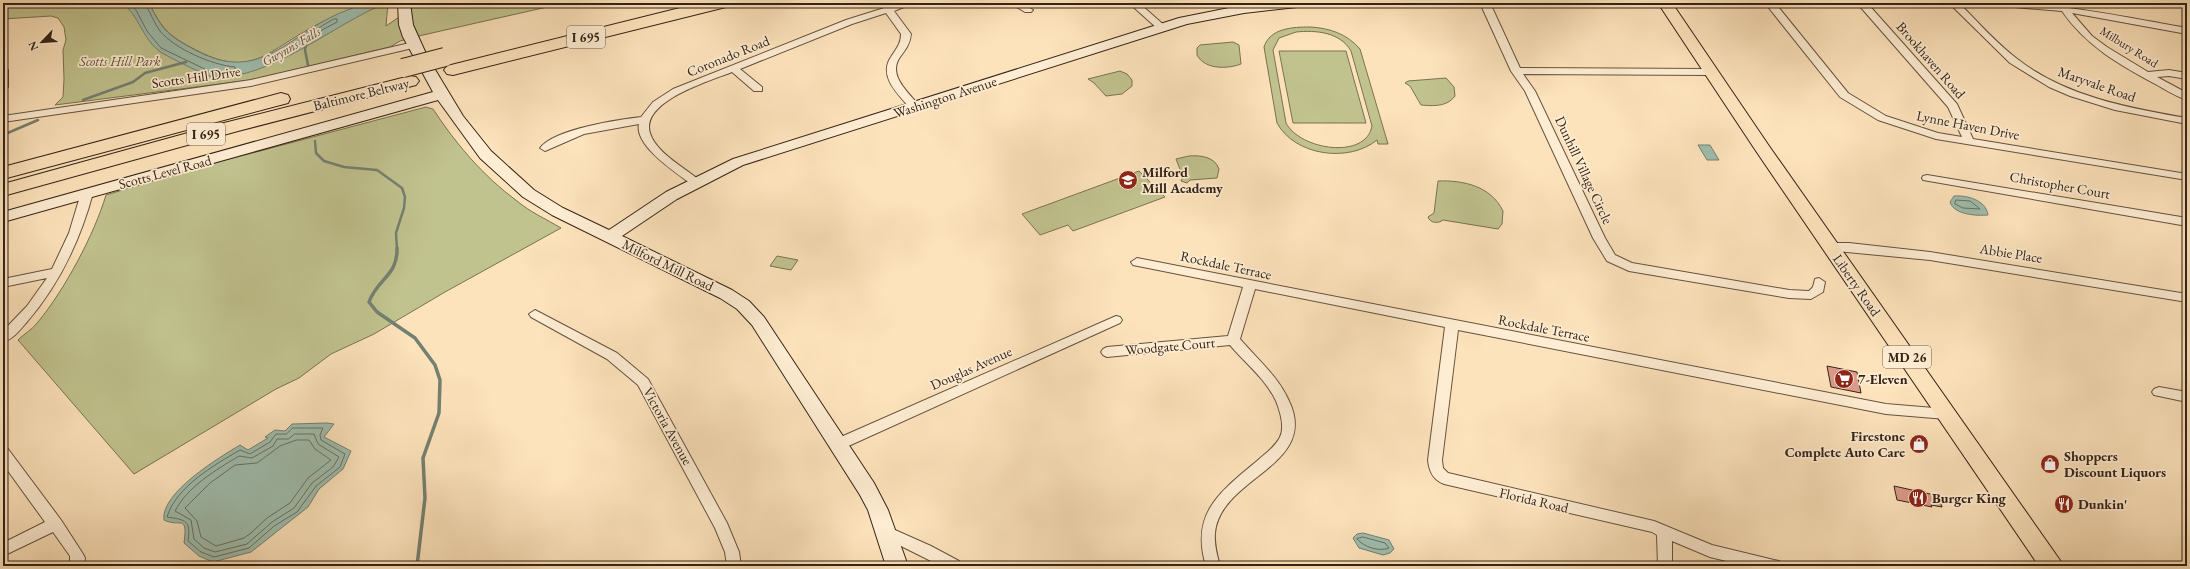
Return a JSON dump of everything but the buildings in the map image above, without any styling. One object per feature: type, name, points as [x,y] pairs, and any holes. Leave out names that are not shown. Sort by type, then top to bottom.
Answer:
[{"type":"highway","name":"Baltimore Beltway","points":[[3,173],[180,124],[406,75],[449,64],[664,3]]},
{"type":"highway","name":"Baltimore Beltway","points":[[449,64],[720,3]]},
{"type":"highway","name":"Baltimore Beltway","points":[[3,190],[224,129],[406,75]]},
{"type":"main road","name":"Milford Mill Road","points":[[404,3],[406,25],[414,45],[442,94],[466,132],[500,170],[520,187],[543,203],[726,294],[743,305],[758,321],[867,489],[886,532],[897,566]]},
{"type":"main road","name":"Washington Avenue","points":[[610,237],[669,195],[694,181],[738,162],[1162,28],[1231,11],[1297,3]]},
{"type":"main road","name":"Liberty Road","points":[[1665,3],[1710,72],[1830,247],[2052,566]]},
{"type":"main road","name":"Scotts Level Road","points":[[3,217],[442,94]]},
{"type":"street","name":"Coronado Road","points":[[645,120],[655,106],[668,96],[888,9],[909,3]]},
{"type":"street","points":[[1014,3],[1028,10]]},
{"type":"street","points":[[1134,3],[1162,28]]},
{"type":"street","points":[[1485,3],[1516,71],[1710,72]]},
{"type":"street","name":"Lynne Haven Drive","points":[[1770,3],[1834,85],[1856,104],[1882,118],[1905,127],[1936,136],[2187,177]]},
{"type":"street","name":"Brookhaven Road","points":[[1862,3],[1953,106],[1968,142]]},
{"type":"street","name":"Maryvale Road","points":[[1954,3],[2013,60],[2055,85],[2114,107],[2187,121]]},
{"type":"street","points":[[2003,3],[2065,9],[2187,31]]},
{"type":"street","points":[[888,9],[906,34],[906,43],[892,63],[890,72],[894,81],[914,106]]},
{"type":"street","name":"Milbury Road","points":[[2065,9],[2071,20],[2091,39],[2121,60],[2187,97]]},
{"type":"street","name":"Scotts Hill Drive","points":[[3,118],[276,78],[414,45]]},
{"type":"street","points":[[734,69],[758,89]]},
{"type":"street","points":[[3,70],[3,87]]},
{"type":"street","name":"Dunhill Village Circle","points":[[1516,71],[1530,91],[1607,254],[1616,262],[1629,267],[1789,294],[1811,295],[1819,289],[1819,282]]},
{"type":"street","points":[[2148,75],[2169,73],[2187,76]]},
{"type":"street","points":[[545,148],[561,139],[595,128],[645,120],[644,134],[650,146],[694,181]]},
{"type":"street","name":"Christopher Court","points":[[1928,178],[2187,222]]},
{"type":"street","points":[[3,338],[15,329],[30,312],[55,272],[79,223],[88,193]]},
{"type":"street","name":"Abbie Place","points":[[1830,247],[1849,247],[1930,256],[2187,298]]},
{"type":"street","name":"Rockdale Terrace","points":[[1137,262],[1886,409],[1946,414]]},
{"type":"street","points":[[3,283],[55,272]]},
{"type":"street","name":"Woodgate Court","points":[[1233,340],[1250,285]]},
{"type":"street","name":"Victoria Avenue","points":[[535,314],[612,356],[643,382],[722,528],[732,552],[734,566]]},
{"type":"street","name":"Douglas Avenue","points":[[839,444],[1116,320]]},
{"type":"street","name":"Florida Road","points":[[1452,325],[1435,460],[1436,470],[1440,475],[1449,481],[1647,525],[1710,551],[1774,566]]},
{"type":"street","name":"Woodgate Court","points":[[1107,352],[1233,340]]},
{"type":"street","name":"Woodgate Court","points":[[1213,566],[1207,550],[1206,538],[1212,515],[1226,496],[1276,452],[1288,434],[1286,412],[1281,396],[1233,340]]},
{"type":"street","points":[[2159,392],[2187,397]]},
{"type":"street","points":[[3,453],[56,524],[78,558],[77,566]]},
{"type":"street","points":[[3,550],[56,524]]},
{"type":"street","points":[[1664,531],[1665,566]]},
{"type":"street","points":[[886,532],[926,550],[954,566]]},
{"type":"green space","name":"Scotts Hill Park","points":[[3,3],[133,3],[159,51],[212,77],[242,73],[269,65],[354,17],[386,3],[388,3],[386,26],[415,6],[415,3],[565,3],[423,35],[400,41],[390,47],[251,80],[55,105],[63,97],[63,50],[66,40],[64,27],[58,18],[51,16],[3,19]]},
{"type":"green space","points":[[149,3],[364,3],[315,25],[255,60],[229,62],[213,58],[172,36],[162,26]]},
{"type":"green space","points":[[1303,27],[1331,30],[1350,39],[1360,49],[1388,144],[1378,144],[1377,140],[1352,152],[1323,152],[1309,149],[1296,143],[1285,134],[1277,123],[1264,47],[1271,36],[1277,32],[1290,28]],"holes":[[[1311,31],[1334,36],[1341,40],[1351,51],[1372,126],[1367,137],[1358,144],[1346,147],[1318,145],[1304,140],[1293,132],[1286,123],[1273,50],[1279,38],[1296,32]]]},
{"type":"green space","points":[[1233,42],[1239,45],[1241,64],[1236,66],[1211,66],[1201,60],[1197,55],[1197,48],[1200,45]]},
{"type":"green space","points":[[1279,51],[1346,51],[1366,123],[1293,123]]},
{"type":"green space","points":[[1120,71],[1127,74],[1132,80],[1132,86],[1122,94],[1106,96],[1094,83],[1088,79]]},
{"type":"green space","points":[[1446,78],[1454,87],[1455,96],[1452,100],[1440,105],[1421,105],[1410,86],[1405,83],[1408,81]]},
{"type":"green space","points":[[426,107],[433,109],[451,135],[471,159],[493,181],[527,209],[561,228],[445,292],[374,334],[331,354],[299,378],[276,389],[134,474],[18,340],[36,325],[68,278],[94,227],[106,195],[192,169]]},
{"type":"green space","points":[[1189,156],[1198,156],[1211,159],[1219,169],[1217,178],[1190,180],[1187,183],[1181,181],[1183,177],[1176,159]]},
{"type":"green space","points":[[1139,171],[1165,197],[1073,231],[1068,225],[1040,235],[1022,214]]},
{"type":"green space","points":[[1438,181],[1466,183],[1484,190],[1498,202],[1503,211],[1502,224],[1498,229],[1443,220],[1437,222],[1430,221],[1428,217],[1434,213]]},
{"type":"green space","points":[[777,256],[798,260],[791,270],[770,266]]},
{"type":"water","name":"Gwynns Falls","points":[[122,3],[149,3],[158,21],[173,37],[197,51],[219,60],[239,62],[257,59],[274,52],[325,20],[360,4],[386,3],[366,12],[302,49],[257,70],[235,76],[214,77],[186,66],[159,51],[148,40],[133,14]]},
{"type":"water","points":[[1698,145],[1710,145],[1719,160],[1707,160]]},
{"type":"water","points":[[1954,196],[1965,196],[1980,202],[1984,206],[1988,215],[1972,215],[1956,210],[1950,202]]},
{"type":"water","points":[[292,424],[334,424],[324,437],[351,451],[343,469],[319,489],[308,507],[251,552],[213,562],[199,556],[184,543],[185,528],[182,523],[164,520],[165,510],[171,499],[181,488],[206,467],[240,445],[248,450],[268,438],[265,437],[275,430],[285,431]]},
{"type":"water","points":[[1363,533],[1389,540],[1394,549],[1390,553],[1383,555],[1359,548],[1353,538],[1357,534]]},
{"type":"waterway","points":[[307,41],[305,50],[308,65]]},
{"type":"waterway","points":[[83,100],[133,82],[145,73],[186,62]]},
{"type":"waterway","points":[[3,135],[38,120]]},
{"type":"waterway","points":[[315,141],[316,153],[324,161],[344,167],[377,170],[402,188],[405,197],[404,208],[396,233],[397,248]]},
{"type":"waterway","points":[[397,248],[394,265],[391,271],[377,288],[369,302],[377,312],[415,338],[435,365],[440,380],[439,413],[423,458],[425,498],[417,566]]},
{"type":"place","name":"Milford Mill Academy","points":[[1128,180]]},
{"type":"place","name":"7-Eleven","points":[[1844,379]]},
{"type":"place","name":"Firestone Complete Auto Care","points":[[1919,444]]},
{"type":"place","name":"Shoppers Discount Liquors","points":[[2050,464]]},
{"type":"place","name":"Burger King","points":[[1918,498]]},
{"type":"place","name":"Dunkin'","points":[[2064,504]]}]
